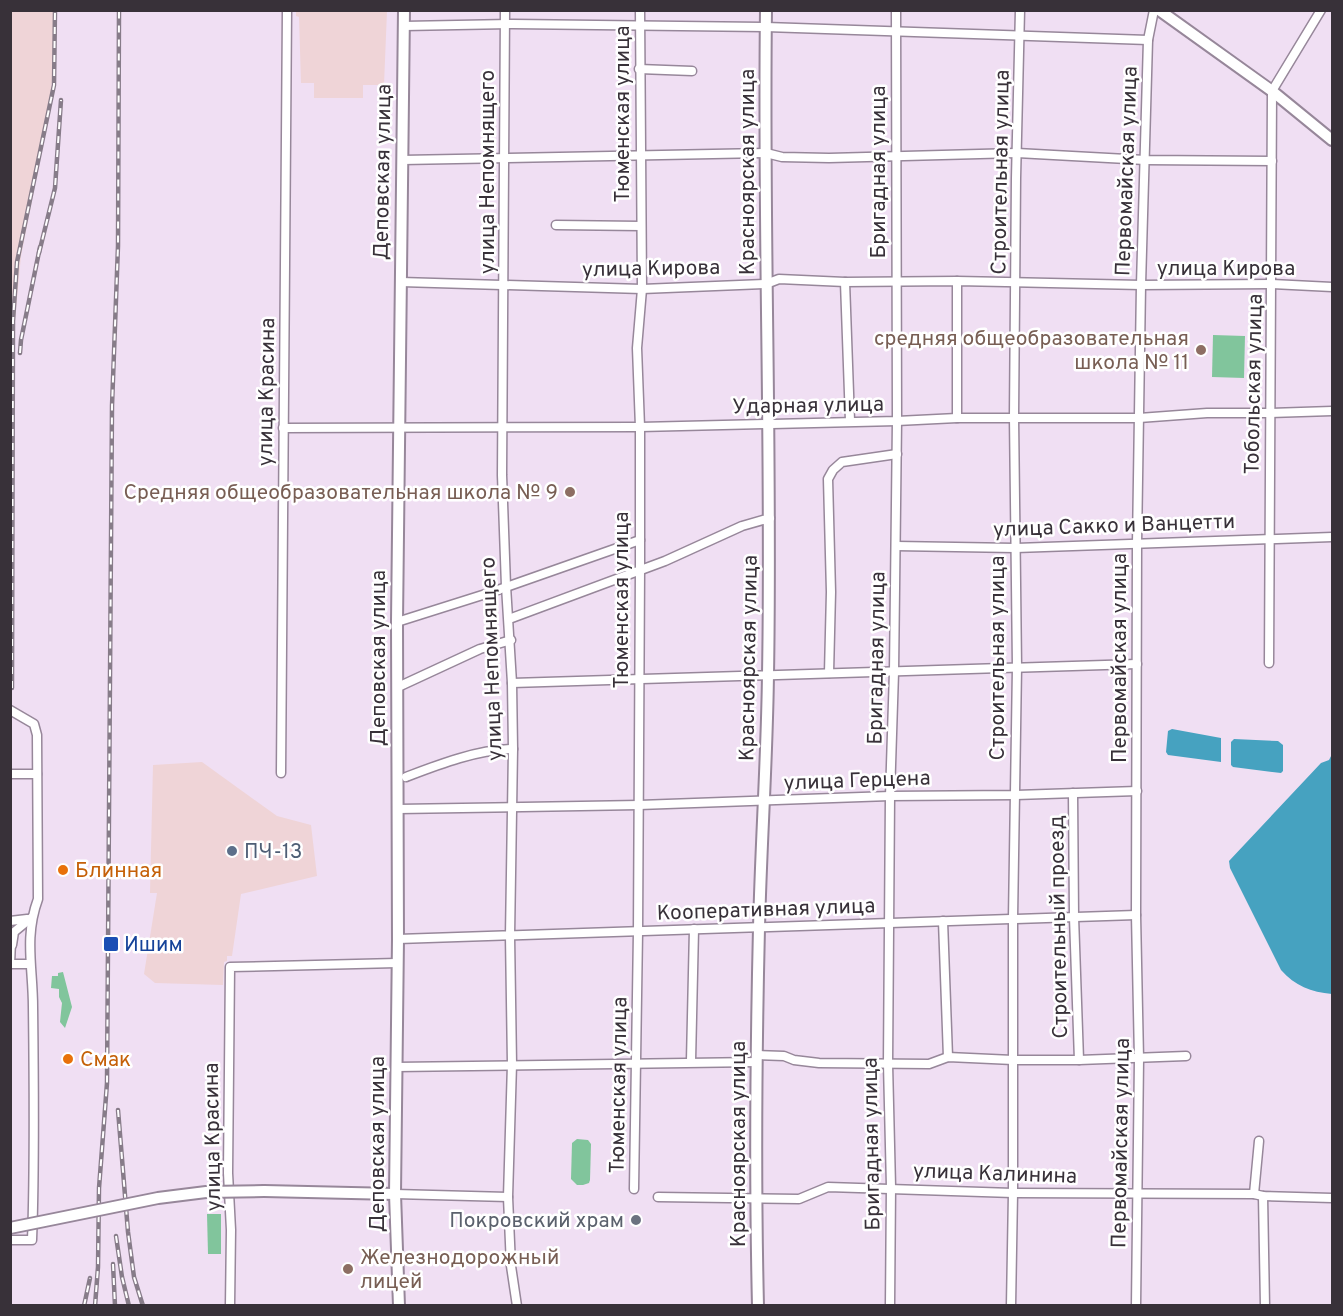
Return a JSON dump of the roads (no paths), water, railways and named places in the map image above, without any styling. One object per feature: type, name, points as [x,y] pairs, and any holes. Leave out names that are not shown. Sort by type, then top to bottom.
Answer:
[{"type":"main road","name":"Деповская улица","points":[[399,1305],[395,1194],[398,939],[397,622],[404,10]]},
{"type":"main road","name":"Красноярская улица","points":[[758,1305],[759,926],[768,675],[770,518],[766,284],[766,10]]},
{"type":"main road","points":[[1159,10],[1272,91],[1332,140]]},
{"type":"main road","points":[[10,1228],[158,1198],[206,1192],[395,1194]]},
{"type":"street","name":"улица Красина","points":[[281,773],[286,10]]},
{"type":"street","name":"улица Непомнящего","points":[[505,10],[505,285],[502,427],[513,749],[510,936],[512,1064],[508,1197],[511,1266],[517,1305]]},
{"type":"street","name":"Тюменская улица","points":[[634,1189],[640,569],[640,427],[637,348],[642,289],[640,10]]},
{"type":"street","name":"Бригадная улица","points":[[890,1305],[891,1187],[888,1064],[890,796],[897,454],[896,10]]},
{"type":"street","name":"Строительная улица","points":[[1011,1305],[1017,667],[1014,417],[1020,10]]},
{"type":"street","name":"Первомайская улица","points":[[1136,1305],[1139,1059],[1136,915],[1137,544],[1148,40],[1154,10]]},
{"type":"street","points":[[1272,91],[1322,10]]},
{"type":"street","points":[[404,26],[505,24],[766,27],[1148,40]]},
{"type":"street","points":[[639,69],[692,71]]},
{"type":"street","name":"Тобольская улица","points":[[1269,663],[1272,91]]},
{"type":"street","points":[[402,160],[766,153],[782,157],[806,158],[1017,153],[1145,160],[1272,161]]},
{"type":"street","points":[[556,225],[640,226]]},
{"type":"street","name":"улица Кирова","points":[[400,282],[642,289],[766,284],[779,279],[845,282],[1272,284],[1332,287]]},
{"type":"street","points":[[957,281],[957,418]]},
{"type":"street","points":[[845,282],[850,421]]},
{"type":"street","name":"Ударная улица","points":[[283,428],[640,427],[957,418],[1139,418],[1207,413],[1332,411]]},
{"type":"street","points":[[829,673],[831,592],[828,479],[832,470],[842,462],[897,454]]},
{"type":"street","points":[[509,619],[665,561],[742,526],[770,518]]},
{"type":"street","name":"улица Сакко и Ванцетти","points":[[896,546],[1016,548],[1332,537]]},
{"type":"street","points":[[397,622],[437,611],[640,540]]},
{"type":"street","points":[[398,687],[480,649],[511,640]]},
{"type":"street","points":[[512,683],[1137,664]]},
{"type":"street","points":[[10,710],[34,724],[37,735],[38,774],[38,899],[31,918],[30,964],[33,1006],[32,1240],[10,1240]]},
{"type":"street","points":[[406,777],[452,760],[513,749]]},
{"type":"street","points":[[10,774],[38,774]]},
{"type":"street","name":"улица Герцена","points":[[398,809],[639,805],[890,796],[1137,791]]},
{"type":"street","name":"Строительный проезд","points":[[1073,793],[1079,1060]]},
{"type":"street","name":"Кооперативная улица","points":[[398,939],[1136,915]]},
{"type":"street","points":[[10,921],[31,918]]},
{"type":"street","points":[[30,964],[11,964],[11,942],[14,932],[31,918]]},
{"type":"street","points":[[943,921],[948,1057]]},
{"type":"street","points":[[691,1061],[693,928]]},
{"type":"street","name":"улица Красина","points":[[230,1305],[231,1230],[228,1175],[230,967],[397,963]]},
{"type":"street","points":[[396,1067],[691,1061],[784,1056],[794,1060],[819,1063],[929,1064],[948,1057],[1079,1060],[1186,1056]]},
{"type":"street","points":[[1259,1142],[1258,1195],[1265,1305]]},
{"type":"street","name":"улица Калинина","points":[[658,1197],[799,1199],[828,1186],[1013,1193],[1258,1195],[1332,1198]]},
{"type":"street","points":[[395,1194],[508,1197]]},
{"type":"water","points":[[1172,729],[1221,738],[1221,762],[1168,755],[1166,752],[1168,731]]},
{"type":"water","points":[[1234,739],[1278,741],[1283,745],[1283,771],[1281,773],[1233,767],[1231,765],[1231,742]]},
{"type":"water","points":[[1332,754],[1332,994],[1304,987],[1281,970],[1230,868],[1229,861],[1321,763],[1329,760]]},
{"type":"railway","points":[[12,688],[13,321],[17,262],[54,85],[55,10]]},
{"type":"railway","points":[[95,1306],[99,1188],[107,1083],[112,406],[118,246],[119,10]]},
{"type":"railway","points":[[39,253],[55,188],[61,100]]},
{"type":"railway","points":[[20,353],[40,247]]},
{"type":"railway","points":[[118,1110],[128,1232],[134,1277],[143,1306]]},
{"type":"railway","points":[[116,1236],[129,1306]]},
{"type":"railway","points":[[113,1264],[115,1306]]},
{"type":"railway","points":[[84,1306],[90,1278]]},
{"type":"place","name":"средняя общеобразовательная школа № 11","points":[[1201,350]]},
{"type":"place","name":"Средняя общеобразовательная школа № 9","points":[[570,492]]},
{"type":"place","name":"ПЧ-13","points":[[232,851]]},
{"type":"place","name":"Блинная","points":[[63,870]]},
{"type":"place","name":"Ишим","points":[[111,944]]},
{"type":"place","name":"Смак","points":[[68,1059]]},
{"type":"place","name":"Покровский храм","points":[[636,1220]]},
{"type":"place","name":"Железнодорожный лицей","points":[[348,1269]]}]
